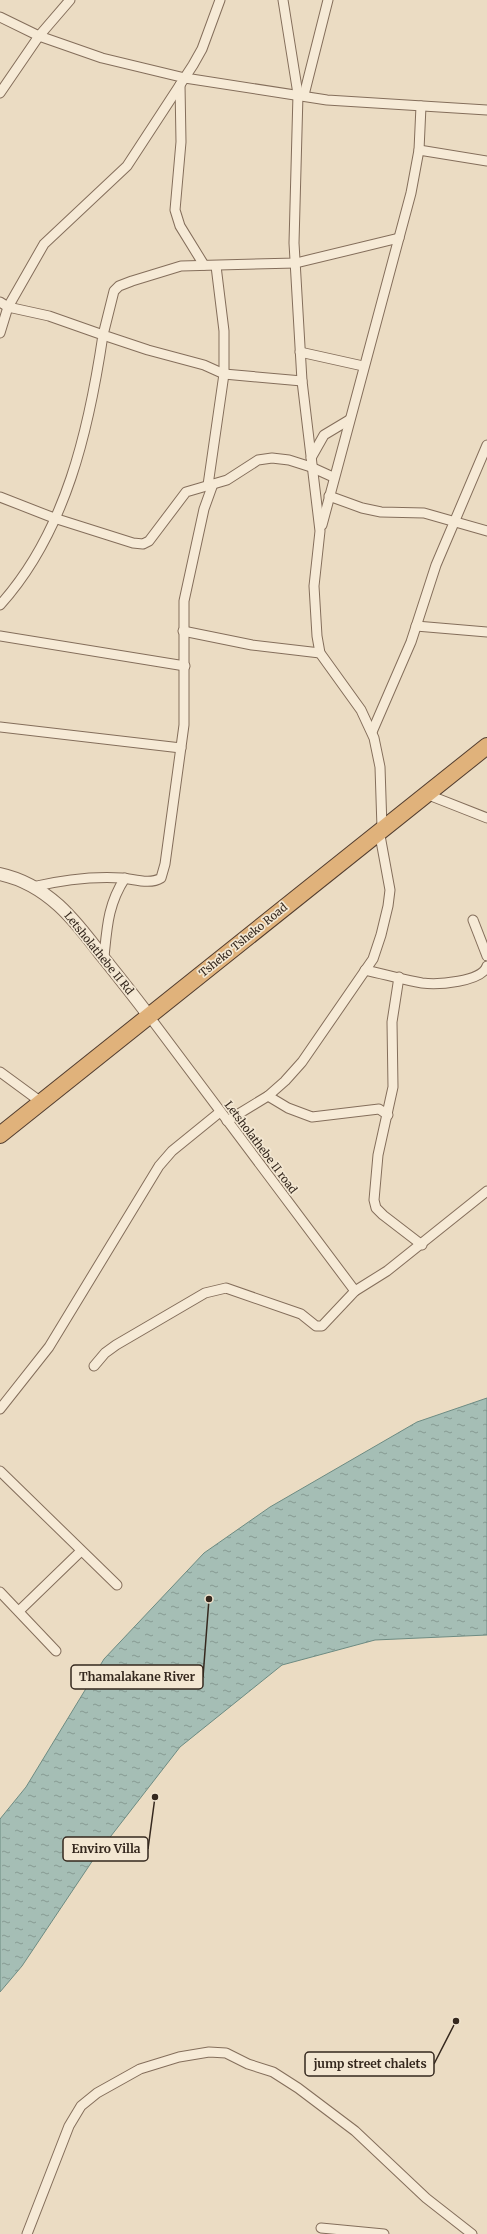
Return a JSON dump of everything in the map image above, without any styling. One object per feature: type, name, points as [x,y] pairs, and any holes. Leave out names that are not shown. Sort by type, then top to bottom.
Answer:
[{"type":"highway","name":"Tsheko Tsheko Road","points":[[0,1134],[487,746]]},
{"type":"street","points":[[0,93],[39,36],[70,0]]},
{"type":"street","points":[[0,333],[4,304],[44,244],[127,166],[202,49],[220,0]]},
{"type":"street","points":[[283,0],[301,94]]},
{"type":"street","points":[[320,531],[302,380],[296,263],[295,182],[301,94],[328,0]]},
{"type":"street","points":[[0,17],[39,36],[102,58],[182,81],[301,94],[362,103],[487,110]]},
{"type":"street","points":[[182,81],[180,142],[175,210],[180,226],[204,266]]},
{"type":"street","points":[[228,1121],[268,1096],[302,1062],[365,970],[377,948],[388,906],[389,878],[381,829],[380,767],[372,732],[361,710],[320,653],[314,586],[320,531],[333,477],[411,193],[419,150],[421,106]]},
{"type":"street","points":[[419,150],[487,161]]},
{"type":"street","points":[[0,605],[27,570],[66,492],[75,466],[94,385],[112,296],[119,286],[181,266],[296,263],[398,238]]},
{"type":"street","points":[[32,886],[77,879],[125,878],[150,882],[161,878],[165,864],[184,725],[184,601],[193,556],[211,484],[224,374],[224,331],[216,266]]},
{"type":"street","points":[[4,304],[49,316],[148,350],[204,365],[224,374],[302,380]]},
{"type":"street","points":[[300,352],[363,366]]},
{"type":"street","points":[[311,463],[324,435],[349,420]]},
{"type":"street","points":[[372,732],[389,695],[416,626],[436,565],[487,445]]},
{"type":"street","points":[[0,497],[54,518],[133,543],[143,544],[153,537],[186,492],[227,480],[258,460],[265,458],[311,463],[333,477]]},
{"type":"street","points":[[329,496],[362,508],[381,512],[424,513],[487,531]]},
{"type":"street","points":[[416,626],[487,632]]},
{"type":"street","points":[[183,631],[252,645],[320,653]]},
{"type":"street","points":[[0,636],[185,666]]},
{"type":"street","points":[[0,727],[181,748]]},
{"type":"street","points":[[426,794],[487,818]]},
{"type":"street","name":"Letsholathebe II Rd","points":[[0,874],[32,886],[46,894],[74,920],[149,1016]]},
{"type":"street","points":[[104,957],[109,911],[117,889],[125,878]]},
{"type":"street","points":[[473,920],[487,956]]},
{"type":"street","points":[[365,970],[424,983],[465,980],[478,977],[487,966]]},
{"type":"street","points":[[399,977],[392,1022],[393,1087],[376,1172],[374,1200],[376,1208],[383,1215],[422,1245]]},
{"type":"street","name":"Letsholathebe II road","points":[[149,1016],[355,1291]]},
{"type":"street","points":[[0,1072],[40,1102]]},
{"type":"street","points":[[268,1096],[288,1108],[312,1117],[379,1109],[388,1115]]},
{"type":"street","points":[[0,1409],[49,1347],[159,1166],[172,1151],[220,1112]]},
{"type":"street","points":[[94,1366],[105,1352],[211,1290],[226,1288],[274,1304],[301,1314],[319,1327],[355,1291],[380,1276],[422,1245],[487,1191]]},
{"type":"street","points":[[0,1471],[117,1585]]},
{"type":"street","points":[[19,1611],[81,1551]]},
{"type":"street","points":[[0,1592],[56,1651]]},
{"type":"street","points":[[27,2234],[69,2126],[81,2106],[97,2093],[140,2069],[179,2057],[209,2052],[226,2053],[248,2064],[273,2072],[298,2088],[355,2131],[426,2198],[472,2234]]},
{"type":"street","points":[[321,2228],[384,2234]]},
{"type":"water","points":[[487,1398],[487,1635],[375,1640],[282,1665],[180,1747],[97,1854],[22,1966],[0,1992],[0,1819],[26,1787],[104,1659],[204,1553],[270,1507],[417,1422]]},
{"type":"place","name":"Thamalakane River","points":[[209,1599]]},
{"type":"place","name":"Enviro Villa","points":[[155,1797]]},
{"type":"place","name":"jump street chalets","points":[[456,2021]]}]
